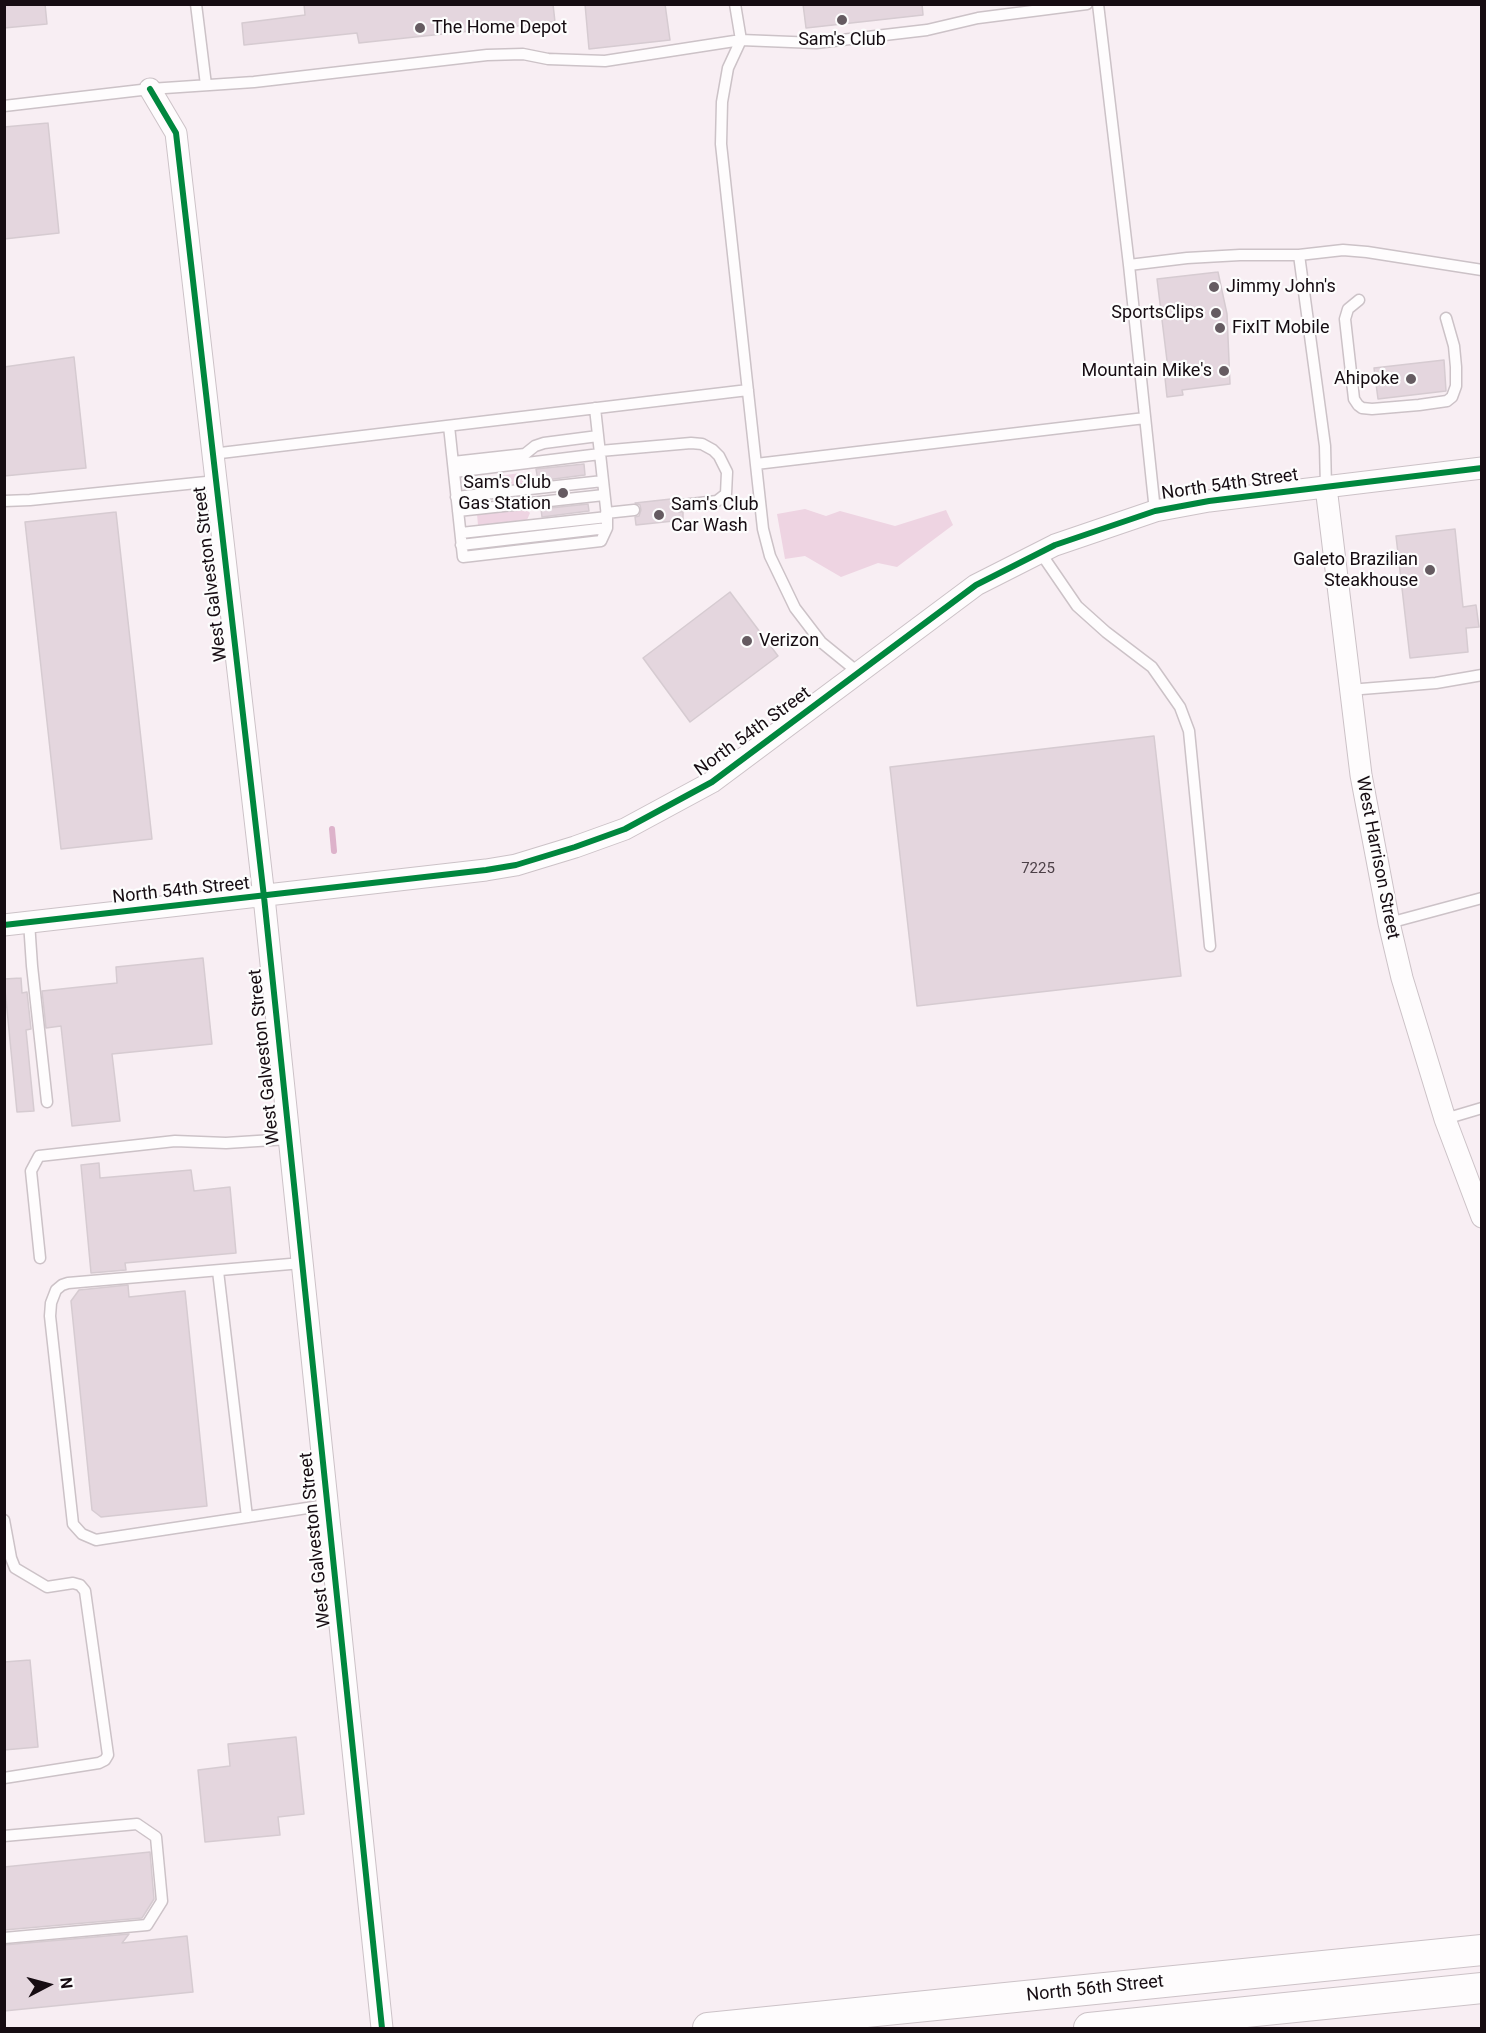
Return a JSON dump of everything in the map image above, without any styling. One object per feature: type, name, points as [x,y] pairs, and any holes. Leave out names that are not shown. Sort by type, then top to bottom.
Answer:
[{"type":"main road","name":"North 56th Street","points":[[708,2028],[1482,1950]]},
{"type":"main road","points":[[1089,2028],[1482,1988]]},
{"type":"street","name":"West Galveston Street","points":[[150,89],[176,133],[264,897],[382,2028]]},
{"type":"street","name":"North 54th Street","points":[[4,925],[457,874],[516,865],[575,847],[615,832],[712,782],[976,585],[1055,545],[1155,511],[1209,501],[1482,468]]},
{"type":"street","name":"West Harrison Street","points":[[1326,487],[1361,775],[1389,923],[1402,978],[1445,1119],[1482,1217]]},
{"type":"lane","points":[[196,4],[206,85]]},
{"type":"lane","points":[[735,4],[741,40],[728,68],[722,102],[721,144],[763,529],[771,556],[795,608],[821,642],[859,673]]},
{"type":"lane","points":[[4,106],[150,89],[254,82],[488,55],[523,54],[605,62],[741,40],[816,43],[927,30],[978,18],[1088,4]]},
{"type":"lane","points":[[1098,4],[1155,511]]},
{"type":"lane","points":[[1129,265],[1186,258],[1299,255],[1343,250],[1482,270]]},
{"type":"lane","points":[[1299,255],[1324,447],[1326,487]]},
{"type":"lane","points":[[1359,300],[1348,309],[1345,319],[1354,399],[1362,408],[1419,405],[1447,401],[1452,397],[1456,386],[1456,367],[1454,346],[1446,318]]},
{"type":"lane","points":[[212,454],[748,390]]},
{"type":"lane","points":[[449,426],[463,557],[578,544],[601,541],[607,519],[595,408]]},
{"type":"lane","points":[[756,464],[1145,418]]},
{"type":"lane","points":[[453,467],[525,454],[535,446],[544,443],[598,436]]},
{"type":"lane","points":[[453,467],[691,443],[702,444],[720,456],[727,472],[726,494],[717,501],[682,505]]},
{"type":"lane","points":[[4,501],[216,481]]},
{"type":"lane","points":[[456,497],[603,481]]},
{"type":"lane","points":[[458,511],[604,495]]},
{"type":"lane","points":[[460,533],[607,519],[634,510]]},
{"type":"lane","points":[[1040,552],[1077,606],[1152,667],[1180,707],[1188,732],[1210,946]]},
{"type":"lane","points":[[1349,690],[1436,683],[1482,675]]},
{"type":"lane","points":[[1389,923],[1482,898]]},
{"type":"lane","points":[[29,922],[47,1102]]},
{"type":"lane","points":[[1445,1119],[1482,1108]]},
{"type":"lane","points":[[40,1258],[31,1171],[39,1156],[175,1141],[226,1143],[289,1139]]},
{"type":"lane","points":[[302,1263],[68,1283],[56,1290],[51,1303],[50,1316],[73,1524],[82,1534],[96,1540],[327,1505]]},
{"type":"lane","points":[[218,1270],[247,1517]]},
{"type":"lane","points":[[4,1520],[15,1568],[47,1587],[73,1583],[80,1585],[85,1591],[108,1755],[99,1763],[4,1778]]},
{"type":"lane","points":[[4,1836],[137,1824],[156,1837],[162,1901],[147,1925],[4,1938]]},
{"type":"shaded area","points":[[521,473],[525,476],[523,483],[474,489],[473,479]]},
{"type":"shaded area","points":[[526,509],[530,513],[527,520],[478,525],[477,514]]},
{"type":"shaded area","points":[[805,509],[826,516],[840,511],[895,526],[946,510],[953,525],[897,567],[878,563],[841,577],[805,556],[785,559],[777,514]]},
{"type":"building","points":[[4,4],[45,4],[47,24],[4,28]]},
{"type":"building","name":"The Home Depot","points":[[304,4],[553,4],[555,22],[359,43],[357,33],[244,45],[242,23],[305,15]]},
{"type":"building","points":[[585,4],[665,4],[670,40],[589,49]]},
{"type":"building","name":"Sam's Club","points":[[803,4],[922,4],[923,15],[806,28]]},
{"type":"building","points":[[48,123],[59,233],[4,239],[4,127]]},
{"type":"building","points":[[1218,272],[1227,314],[1230,384],[1182,390],[1183,395],[1167,397],[1165,378],[1169,377],[1157,279]]},
{"type":"building","points":[[74,357],[86,468],[4,476],[4,367]]},
{"type":"building","name":"Ahipoke","points":[[1444,360],[1446,391],[1378,399],[1374,368]]},
{"type":"building","points":[[584,464],[585,475],[538,481],[536,469]]},
{"type":"building","name":"Sam's Club Car Wash","points":[[680,498],[675,502],[675,506],[679,512],[683,512],[683,520],[636,525],[635,517],[639,516],[641,510],[640,505],[635,503]]},
{"type":"building","points":[[588,504],[589,511],[542,517],[541,509]]},
{"type":"building","points":[[116,512],[152,839],[61,849],[25,522]]},
{"type":"building","name":"Galeto Brazilian Steakhouse","points":[[1455,529],[1463,607],[1476,605],[1479,627],[1466,628],[1468,652],[1410,658],[1396,536]]},
{"type":"building","points":[[730,592],[778,656],[690,722],[643,658]]},
{"type":"building","points":[[1154,736],[1181,976],[917,1006],[890,767]]},
{"type":"building","points":[[203,958],[212,1044],[112,1054],[120,1121],[72,1126],[61,1026],[46,1028],[42,991],[117,983],[116,967]]},
{"type":"building","points":[[21,978],[22,993],[27,992],[31,1029],[26,1030],[34,1111],[17,1112],[4,979]]},
{"type":"building","points":[[99,1163],[100,1178],[191,1170],[194,1191],[230,1187],[236,1253],[125,1263],[126,1270],[91,1273],[81,1165]]},
{"type":"building","points":[[128,1285],[129,1297],[185,1291],[207,1506],[101,1517],[92,1510],[71,1301],[79,1290]]},
{"type":"building","points":[[30,1660],[38,1747],[4,1750],[4,1662]]},
{"type":"building","points":[[296,1737],[304,1814],[278,1817],[280,1835],[205,1842],[198,1770],[230,1766],[228,1744]]},
{"type":"building","points":[[150,1852],[154,1899],[142,1918],[4,1930],[4,1867]]},
{"type":"building","points":[[129,1934],[122,1943],[187,1936],[193,1992],[4,2011],[4,1945]]},
{"type":"waterway","points":[[332,829],[334,851]]},
{"type":"cycle path","points":[[150,89],[176,133],[264,897],[382,2028]]},
{"type":"cycle path","points":[[4,925],[486,870],[516,865],[575,847],[625,829],[712,782],[976,585],[1055,545],[1155,511],[1209,501],[1482,468]]},
{"type":"place","name":"Sam's Club","points":[[842,20]]},
{"type":"place","name":"The Home Depot","points":[[420,28]]},
{"type":"place","name":"Jimmy John's","points":[[1214,287]]},
{"type":"place","name":"SportsClips","points":[[1216,313]]},
{"type":"place","name":"FixIT Mobile","points":[[1220,328]]},
{"type":"place","name":"Mountain Mike's","points":[[1224,371]]},
{"type":"place","name":"Ahipoke","points":[[1411,379]]},
{"type":"place","name":"Sam's Club Gas Station","points":[[563,493]]},
{"type":"place","name":"Sam's Club Car Wash","points":[[659,515]]},
{"type":"place","name":"Galeto Brazilian Steakhouse","points":[[1430,570]]},
{"type":"place","name":"Verizon","points":[[747,641]]}]
